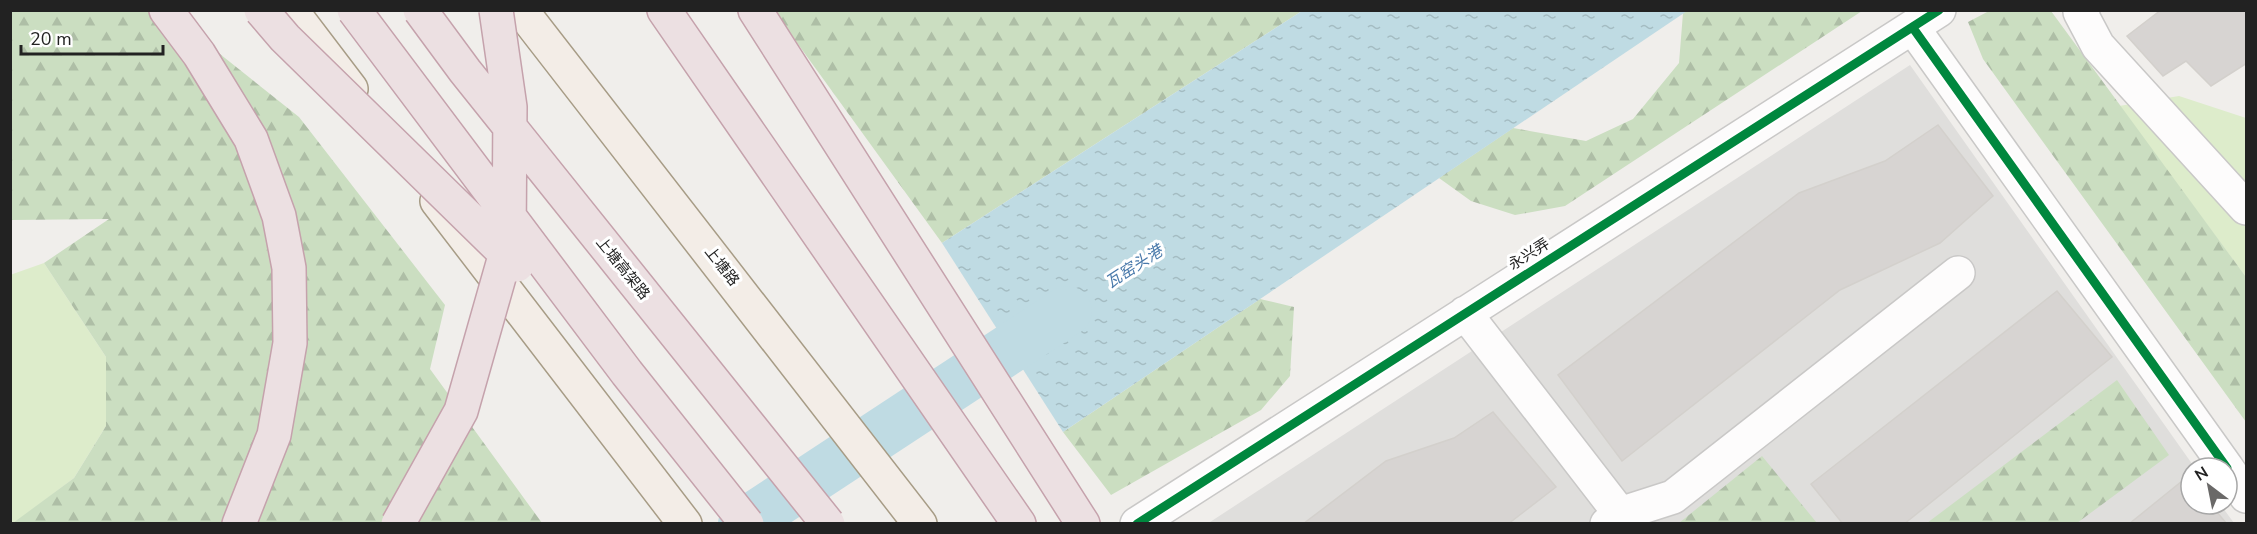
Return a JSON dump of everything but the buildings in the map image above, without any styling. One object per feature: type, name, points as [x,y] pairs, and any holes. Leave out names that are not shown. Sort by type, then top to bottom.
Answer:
[{"type":"highway","points":[[166,10],[200,54],[251,139],[279,216],[289,268],[290,343],[274,435],[240,524]]},
{"type":"highway","points":[[261,10],[285,38],[627,373]]},
{"type":"highway","points":[[354,10],[627,373],[747,524]]},
{"type":"highway","name":"上塘高架路","points":[[420,10],[465,71],[828,524]]},
{"type":"highway","points":[[398,524],[461,411],[509,242],[510,107],[496,10]]},
{"type":"highway","points":[[664,10],[1019,524]]},
{"type":"highway","points":[[755,10],[1083,524]]},
{"type":"main road","points":[[291,10],[685,524]]},
{"type":"main road","name":"上塘路","points":[[521,10],[920,524]]},
{"type":"street","points":[[2083,10],[2080,12],[2098,46],[2247,208]]},
{"type":"street","points":[[1926,19],[2219,456]]},
{"type":"street","name":"永兴弄","points":[[1137,524],[1926,19]]},
{"type":"street","points":[[1465,313],[1618,520],[1672,497],[1958,273]]},
{"type":"shaded area","points":[[1910,65],[2187,456],[2179,456],[2179,516],[2229,516],[2234,523],[1207,524]]},
{"type":"green space","points":[[1687,10],[1862,11],[1565,206],[1515,215],[1471,201],[1439,178],[1513,128],[1586,141],[1633,119],[1679,63],[1683,13]]},
{"type":"green space","points":[[10,11],[166,11],[299,117],[445,305],[430,369],[542,523],[13,523],[74,478],[106,426],[106,357],[44,263],[109,219],[11,220]]},
{"type":"green space","points":[[774,11],[1302,11],[942,243]]},
{"type":"green space","points":[[1989,11],[2051,11],[2246,277],[2246,422],[1983,59],[1968,22]]},
{"type":"green space","points":[[2179,96],[2246,118],[2246,277],[2119,106]]},
{"type":"green space","points":[[44,263],[106,357],[106,426],[74,478],[13,524],[10,523],[10,275]]},
{"type":"green space","points":[[1260,299],[1294,307],[1290,376],[1261,410],[1111,495],[1063,432]]},
{"type":"green space","points":[[2117,380],[2169,455],[2077,523],[1927,523]]},
{"type":"green space","points":[[1762,456],[1817,523],[1679,523]]},
{"type":"water","points":[[1302,11],[1687,11],[1063,432],[942,243]]},
{"type":"waterway","name":"瓦窑头港","points":[[743,524],[1067,311]]},
{"type":"cycle path","points":[[1137,524],[1939,10]]},
{"type":"cycle path","points":[[1913,28],[2218,456]]}]
